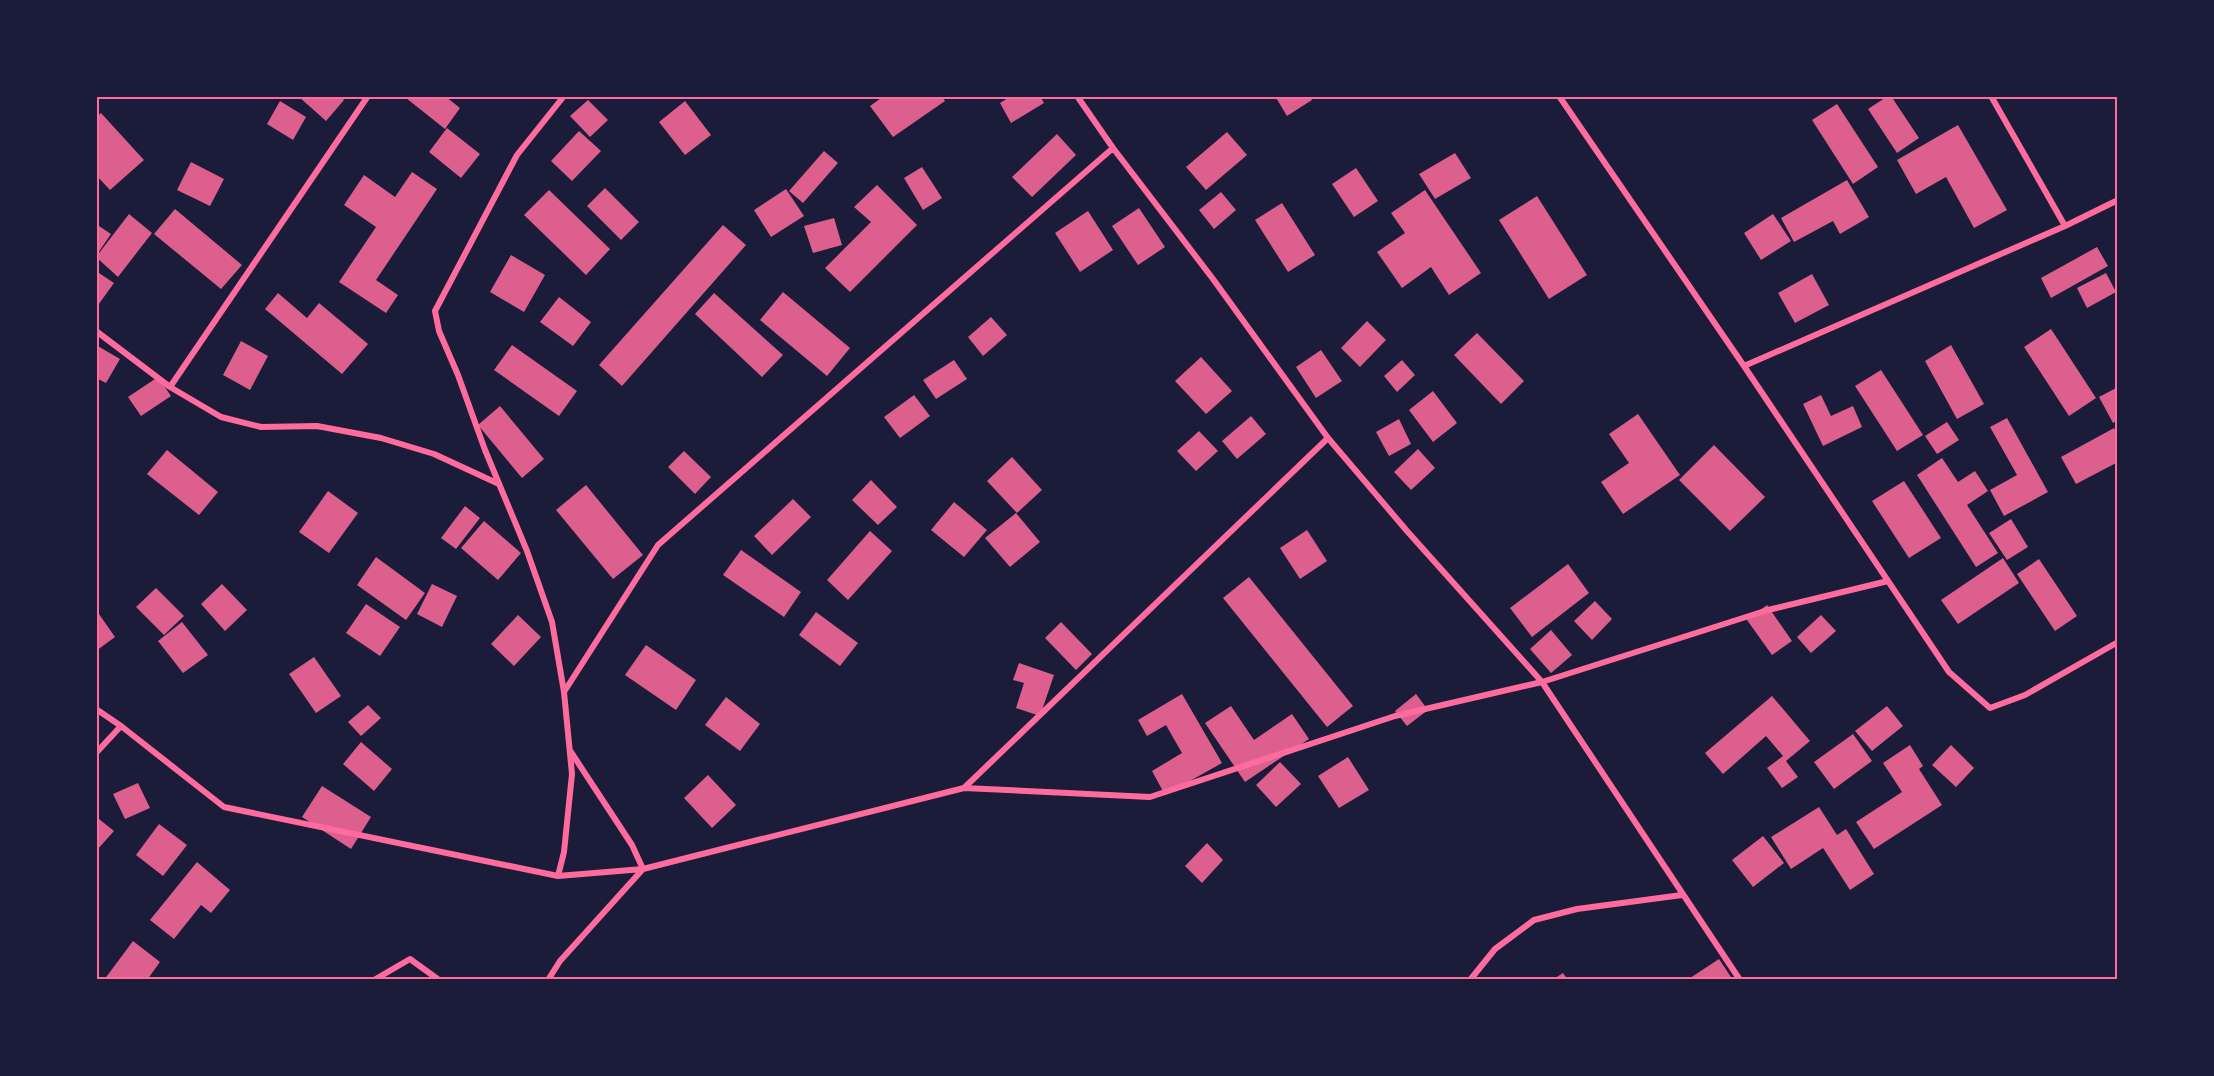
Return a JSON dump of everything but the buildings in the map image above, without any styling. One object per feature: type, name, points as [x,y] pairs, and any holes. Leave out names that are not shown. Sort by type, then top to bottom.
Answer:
[{"type":"street","points":[[170,387],[368,96]]},
{"type":"street","points":[[558,876],[564,852],[571,785],[564,692],[552,622],[527,550],[439,331],[435,311],[517,155],[564,96]]},
{"type":"street","points":[[1077,96],[1328,438],[1407,531],[1542,682],[1740,980]]},
{"type":"street","points":[[1559,96],[1744,366],[1949,672],[1990,708],[2025,695],[2118,642]]},
{"type":"street","points":[[1991,96],[2065,225]]},
{"type":"street","points":[[564,692],[658,545],[1113,148]]},
{"type":"street","points":[[1744,366],[2118,200]]},
{"type":"street","points":[[96,331],[170,387],[221,417],[261,427],[317,426],[381,438],[434,454],[499,484]]},
{"type":"street","points":[[964,788],[1328,438]]},
{"type":"street","points":[[96,709],[224,807],[558,876],[643,869],[964,788],[1150,797],[1395,716],[1542,682],[1768,610],[1888,581]]},
{"type":"street","points":[[96,753],[121,726]]},
{"type":"street","points":[[570,751],[632,845],[643,869]]},
{"type":"street","points":[[548,980],[560,961],[643,869]]},
{"type":"street","points":[[1470,980],[1495,949],[1534,920],[1577,909],[1682,895]]},
{"type":"street","points":[[374,980],[410,959],[439,980]]}]
